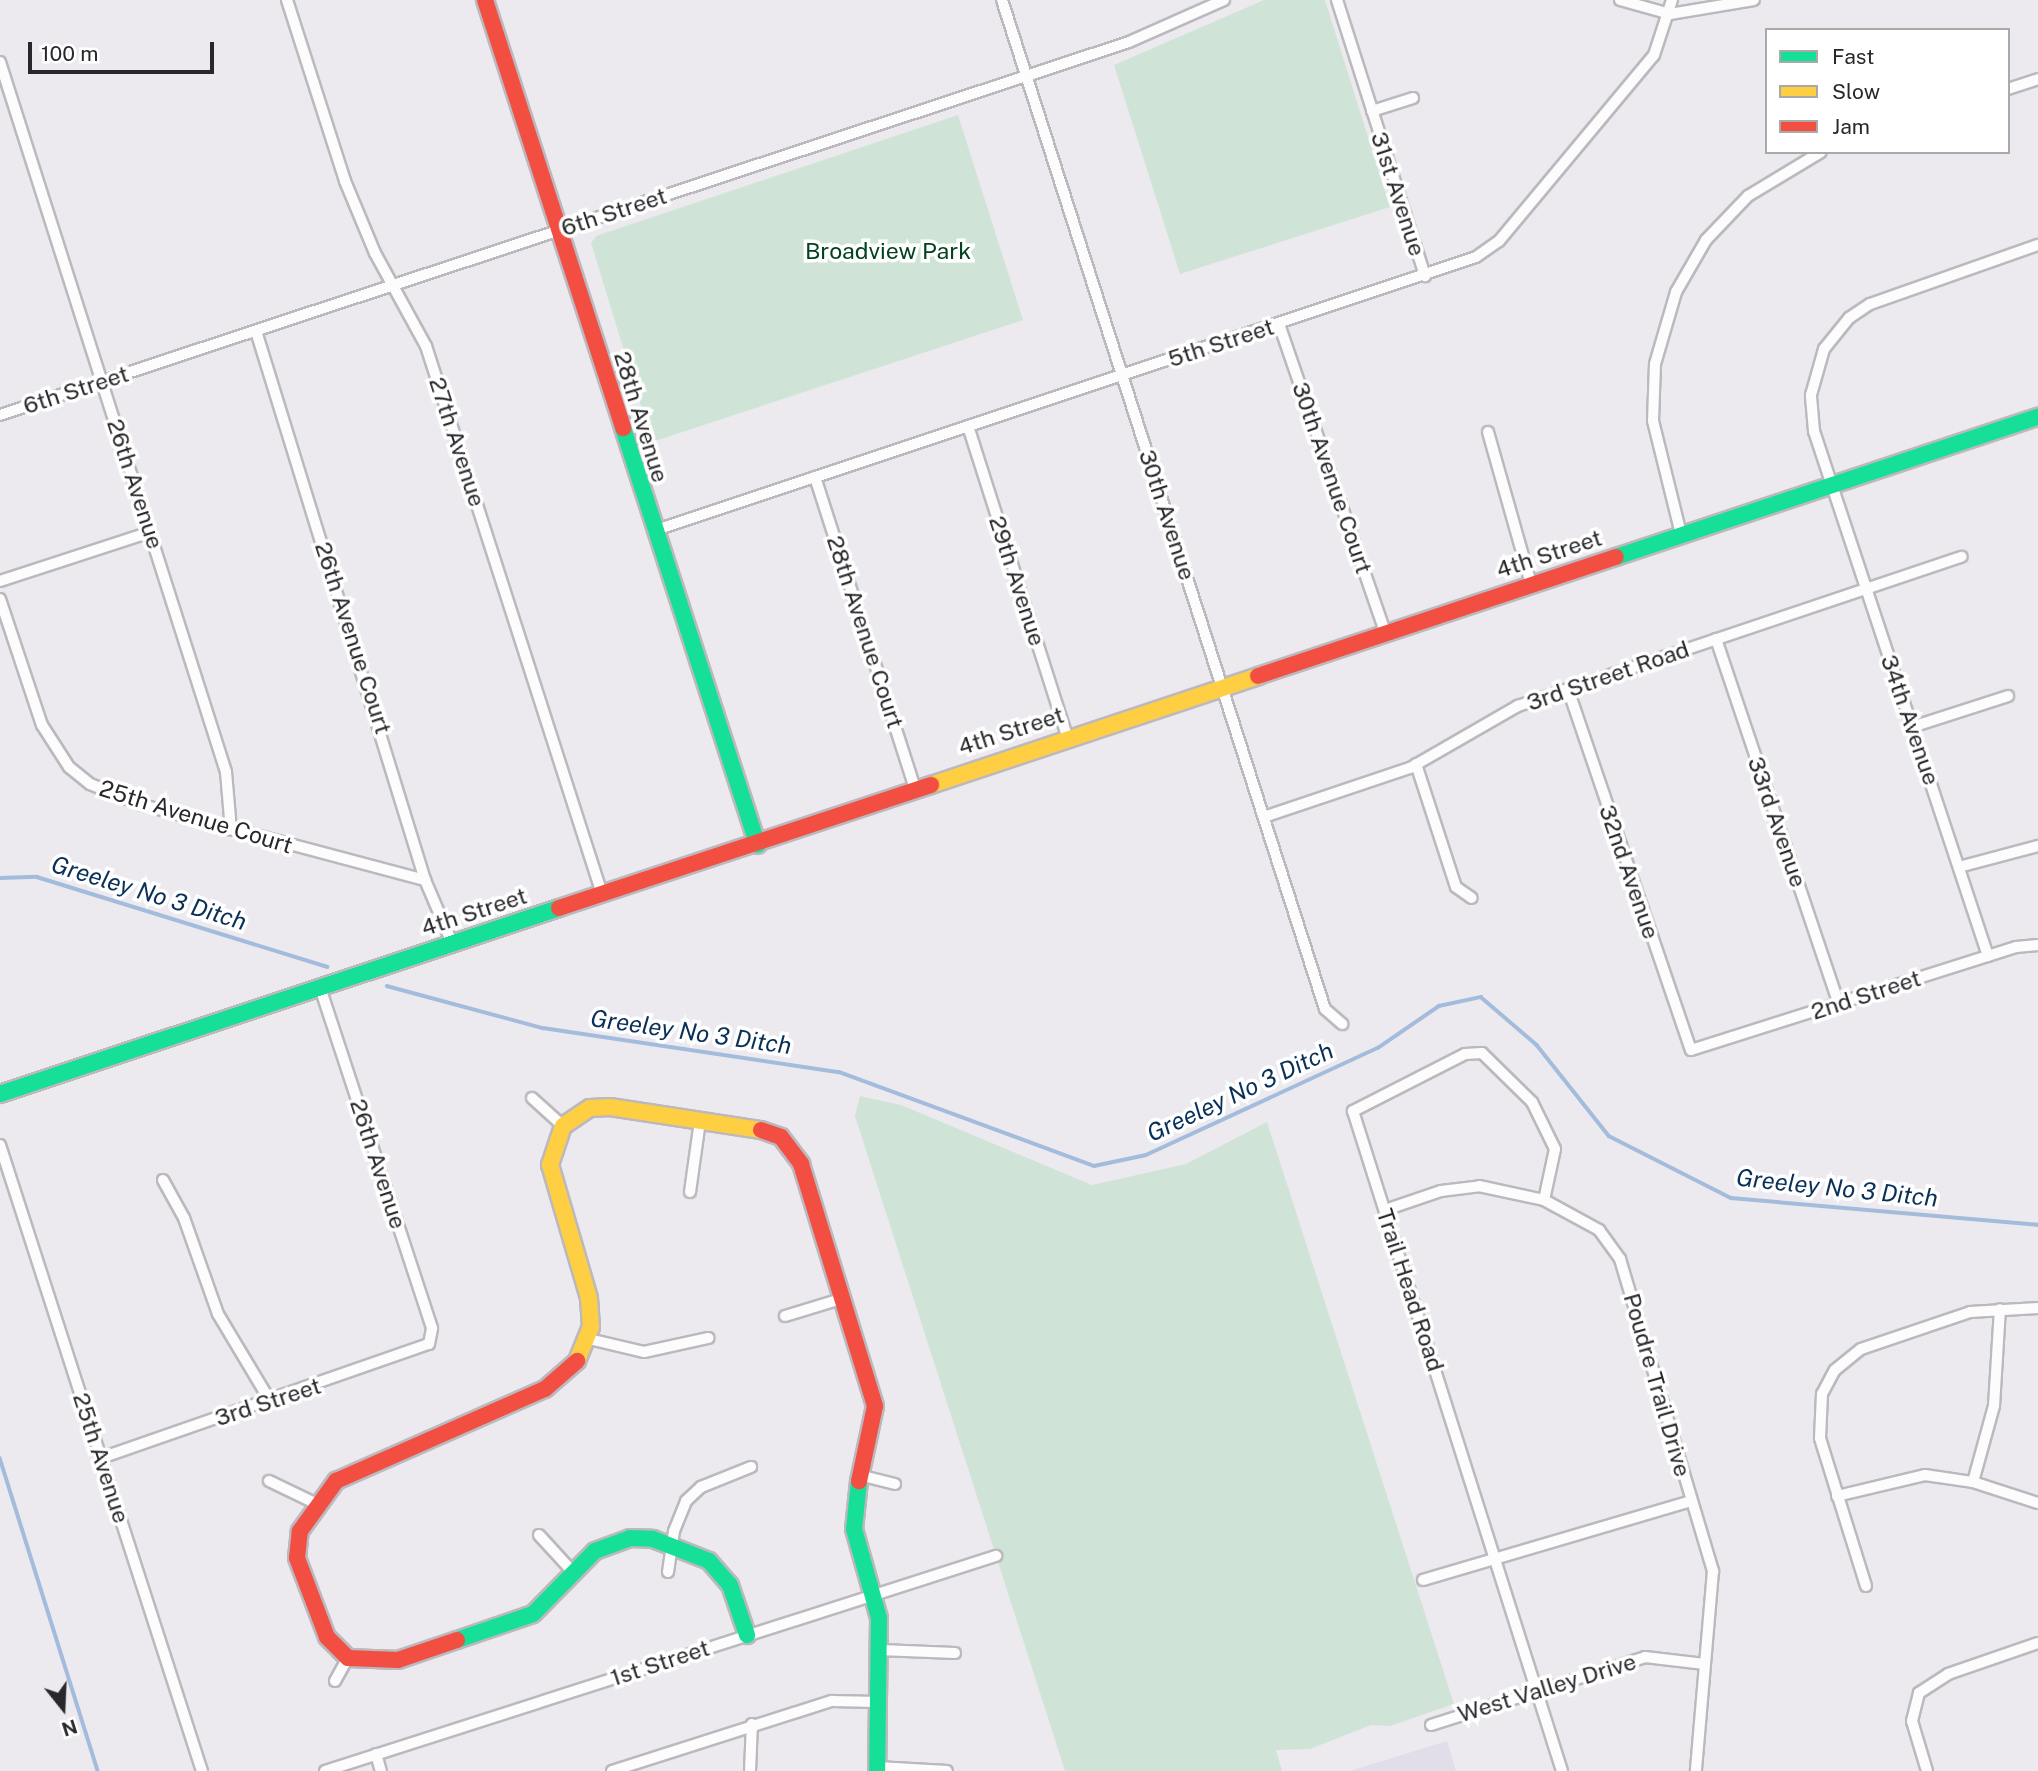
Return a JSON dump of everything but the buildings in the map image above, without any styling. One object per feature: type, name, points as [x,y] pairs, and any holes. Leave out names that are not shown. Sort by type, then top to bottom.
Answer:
[{"type":"street","name":"27th Avenue","points":[[287,0],[345,181],[429,356],[602,894]]},
{"type":"street","name":"28th Avenue","points":[[485,0],[653,531],[758,845]]},
{"type":"street","name":"30th Avenue","points":[[1002,0],[1325,1009],[1342,1024]]},
{"type":"street","name":"6th Street","points":[[0,415],[1129,42],[1224,0]]},
{"type":"street","name":"31st Avenue","points":[[1337,0],[1424,276]]},
{"type":"street","points":[[1620,0],[1670,14],[1754,0]]},
{"type":"street","name":"5th Street","points":[[653,531],[1476,257],[1499,241],[1654,55],[1670,14],[1672,0]]},
{"type":"street","name":"26th Avenue","points":[[0,62],[226,772],[231,830]]},
{"type":"street","points":[[2010,88],[2038,79]]},
{"type":"street","name":"31st Avenue","points":[[1372,111],[1413,98]]},
{"type":"street","points":[[1681,534],[1660,467],[1653,421],[1655,364],[1676,292],[1706,240],[1748,196],[1818,154]]},
{"type":"street","name":"34th Avenue","points":[[1987,956],[1814,431],[1811,395],[1818,362],[1839,329],[1882,298],[2038,245]]},
{"type":"street","name":"30th Avenue Court","points":[[1279,324],[1385,632]]},
{"type":"street","name":"26th Avenue Court","points":[[256,331],[425,880],[452,943]]},
{"type":"street","name":"4th Street","points":[[0,1094],[452,943],[758,845],[1067,737],[2038,417]]},
{"type":"street","name":"29th Avenue","points":[[968,426],[1067,737]]},
{"type":"street","points":[[1488,432],[1531,584]]},
{"type":"street","name":"28th Avenue Court","points":[[815,477],[915,788]]},
{"type":"street","points":[[0,581],[151,532]]},
{"type":"street","name":"3rd Street Road","points":[[1264,817],[1416,764],[1486,721],[1567,689],[1962,556]]},
{"type":"street","name":"25th Avenue Court","points":[[0,598],[41,725],[69,767],[113,795],[231,830],[425,880]]},
{"type":"street","name":"33rd Avenue","points":[[1716,639],[1839,1004]]},
{"type":"street","name":"32nd Avenue","points":[[1567,689],[1684,1036],[1696,1051]]},
{"type":"street","points":[[1912,727],[2008,696]]},
{"type":"street","points":[[1416,764],[1456,887],[1472,898]]},
{"type":"street","points":[[1959,867],[2038,846]]},
{"type":"street","name":"2nd Street","points":[[1696,1051],[1987,956],[2038,945]]},
{"type":"street","name":"26th Avenue","points":[[320,988],[432,1328],[430,1339]]},
{"type":"street","name":"Trail Head Road","points":[[1545,1200],[1555,1149],[1532,1101],[1474,1052],[1353,1111],[1562,1771]]},
{"type":"street","points":[[531,1098],[564,1126]]},
{"type":"street","points":[[747,1635],[730,1585],[717,1568],[672,1545],[653,1539],[619,1540],[595,1551],[533,1615],[398,1660],[348,1658],[318,1624],[297,1558],[300,1531],[315,1503],[357,1468],[545,1389],[579,1359],[589,1339],[589,1298],[552,1177],[551,1150],[564,1126],[583,1111],[610,1107],[758,1129],[788,1144],[807,1179],[876,1406],[853,1529],[874,1594],[880,1650],[877,1769],[947,1771]]},
{"type":"street","points":[[690,1192],[700,1121]]},
{"type":"street","name":"25th Avenue","points":[[0,1145],[202,1771]]},
{"type":"street","points":[[163,1180],[184,1218],[218,1314],[270,1401]]},
{"type":"street","name":"Poudre Trail Drive","points":[[1385,1210],[1441,1191],[1479,1186],[1545,1200],[1599,1230],[1620,1259],[1713,1571],[1696,1771]]},
{"type":"street","points":[[785,1315],[844,1298]]},
{"type":"street","points":[[1973,1482],[1994,1406],[2000,1308]]},
{"type":"street","points":[[1866,1586],[1837,1496],[1817,1417],[1833,1374],[1844,1360],[1881,1341],[1970,1312],[2000,1308],[2038,1308]]},
{"type":"street","points":[[589,1339],[655,1352],[708,1338]]},
{"type":"street","name":"3rd Street","points":[[101,1458],[410,1353],[430,1339]]},
{"type":"street","points":[[667,1572],[679,1516],[701,1487],[751,1467]]},
{"type":"street","points":[[1837,1496],[1914,1475],[1973,1482],[2038,1503]]},
{"type":"street","points":[[863,1476],[895,1484]]},
{"type":"street","points":[[269,1481],[315,1503]]},
{"type":"street","points":[[1423,1580],[1496,1562],[1691,1500]]},
{"type":"street","points":[[539,1535],[574,1573]]},
{"type":"street","name":"1st Street","points":[[324,1771],[996,1556]]},
{"type":"street","points":[[1927,1771],[1912,1721],[1919,1693],[1948,1674],[2038,1643]]},
{"type":"street","points":[[880,1650],[955,1653]]},
{"type":"street","name":"West Valley Drive","points":[[1431,1725],[1536,1689],[1645,1657],[1705,1664]]},
{"type":"street","points":[[335,1681],[348,1658]]},
{"type":"street","points":[[612,1771],[752,1724],[832,1701],[878,1702]]},
{"type":"street","points":[[750,1771],[752,1724]]},
{"type":"street","points":[[376,1754],[382,1771]]},
{"type":"shaded area","points":[[1447,1741],[1456,1771],[1350,1771]]},
{"type":"green space","points":[[1264,0],[1325,0],[1390,207],[1180,274],[1114,65]]},
{"type":"green space","name":"Broadview Park","points":[[958,115],[1023,320],[652,442],[591,243],[596,236]]},
{"type":"green space","points":[[860,1096],[901,1105],[1092,1185],[1186,1164],[1267,1122],[1454,1704],[1390,1726],[1371,1725],[1310,1749],[1276,1750],[1282,1771],[1065,1771],[855,1116]]},
{"type":"waterway","name":"Greeley No 3 Ditch","points":[[0,878],[37,877],[327,967]]},
{"type":"waterway","name":"Greeley No 3 Ditch","points":[[387,986],[543,1028],[839,1072],[1094,1166],[1146,1155],[1378,1048],[1439,1006],[1481,997],[1537,1045],[1609,1136],[1731,1198],[2038,1225]]},
{"type":"waterway","points":[[0,1458],[98,1771]]},
{"type":"traffic: fast","points":[[1616,557],[2038,417]]},
{"type":"traffic: fast","points":[[623,428],[758,845]]},
{"type":"traffic: fast","points":[[0,1094],[559,908]]},
{"type":"traffic: fast","points":[[859,1481],[854,1529],[879,1618],[877,1771]]},
{"type":"traffic: fast","points":[[457,1640],[533,1614],[595,1551],[630,1538],[653,1539],[709,1561],[730,1585],[747,1635]]},
{"type":"traffic: slow","points":[[931,785],[1258,676]]},
{"type":"traffic: slow","points":[[577,1361],[591,1327],[589,1298],[550,1165],[563,1126],[590,1108],[610,1107],[761,1130]]},
{"type":"traffic: jam","points":[[485,0],[623,428]]},
{"type":"traffic: jam","points":[[1258,676],[1616,557]]},
{"type":"traffic: jam","points":[[559,908],[931,785]]},
{"type":"traffic: jam","points":[[761,1130],[781,1137],[801,1164],[875,1406],[859,1481]]},
{"type":"traffic: jam","points":[[457,1640],[398,1660],[348,1658],[327,1637],[297,1558],[300,1531],[336,1481],[545,1389],[577,1361]]}]
